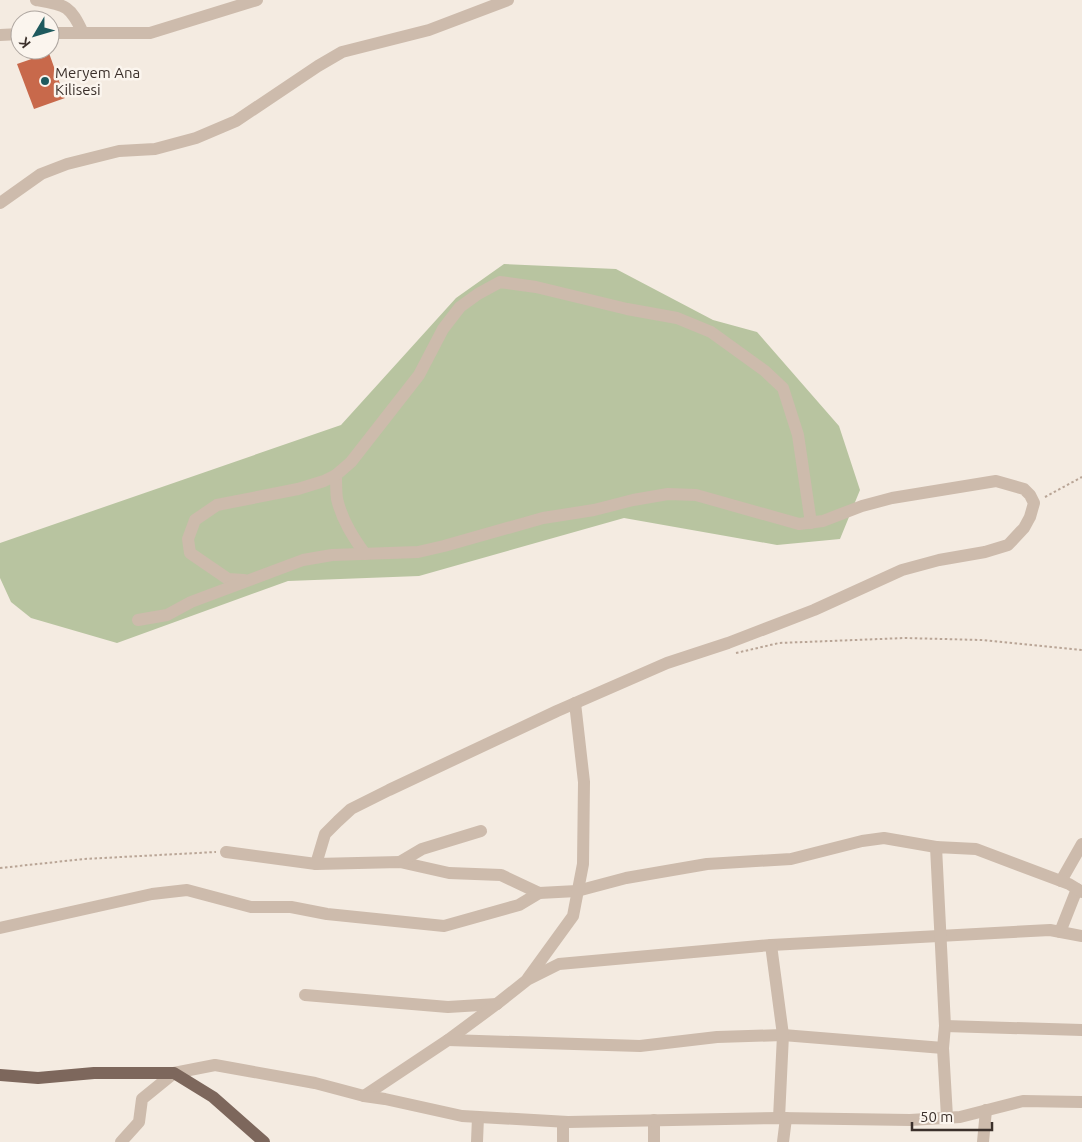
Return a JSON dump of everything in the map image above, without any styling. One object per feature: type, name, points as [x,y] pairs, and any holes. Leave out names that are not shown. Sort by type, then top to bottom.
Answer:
[{"type":"main road","points":[[0,1075],[38,1078],[94,1073],[174,1073],[212,1097],[264,1142]]},
{"type":"street","points":[[36,0],[56,3],[70,10],[84,33]]},
{"type":"street","points":[[60,33],[150,33],[257,0]]},
{"type":"street","points":[[0,203],[42,174],[67,164],[119,151],[155,149],[196,138],[236,121],[342,52],[429,30],[508,0]]},
{"type":"street","points":[[249,581],[228,578],[190,553],[188,538],[195,520],[218,505],[298,489],[336,475],[351,462],[419,375],[443,329],[460,307],[500,282],[536,287],[627,309],[677,318],[711,332],[765,371],[783,388],[798,435],[811,523]]},
{"type":"street","points":[[336,475],[337,498],[343,518],[352,536],[366,554]]},
{"type":"street","points":[[138,620],[166,614],[191,602],[303,560],[332,555],[418,552],[543,518],[594,510],[633,500],[668,494],[696,495],[799,524],[823,521],[862,506],[892,498],[996,481],[1024,489],[1030,495],[1034,503],[1030,516],[1024,528],[1008,545],[985,552],[939,560],[902,570],[814,610],[728,643],[667,663],[576,703],[351,809],[325,834],[316,864]]},
{"type":"street","points":[[527,980],[573,916],[583,864],[584,782],[576,703]]},
{"type":"street","points":[[400,862],[422,849],[481,831]]},
{"type":"street","points":[[0,928],[152,894],[187,890],[251,908],[291,907],[327,914],[444,926],[519,905],[539,893],[577,891],[626,878],[707,864],[791,859],[862,841],[884,838],[936,847],[976,849],[1062,881],[1079,890],[1060,932]]},
{"type":"street","points":[[1062,881],[1082,844]]},
{"type":"street","points":[[936,847],[945,1026],[943,1048],[947,1118]]},
{"type":"street","points":[[226,852],[316,864],[400,862],[449,873],[501,875],[539,893]]},
{"type":"street","points":[[364,1096],[448,1040],[498,1004],[527,980],[559,964],[771,945],[1050,930],[1082,936]]},
{"type":"street","points":[[771,945],[783,1034],[784,1142]]},
{"type":"street","points":[[305,995],[448,1007],[498,1004]]},
{"type":"street","points":[[945,1026],[1082,1030]]},
{"type":"street","points":[[448,1040],[640,1046],[717,1037],[783,1034],[943,1048]]},
{"type":"street","points":[[121,1142],[139,1122],[142,1098],[174,1073],[215,1065],[315,1083],[364,1096],[385,1098],[462,1116],[563,1122],[783,1118],[910,1120],[960,1117],[1023,1101],[1082,1102]]},
{"type":"street","points":[[983,1142],[986,1110]]},
{"type":"street","points":[[477,1142],[478,1117]]},
{"type":"street","points":[[654,1120],[654,1142]]},
{"type":"street","points":[[563,1122],[563,1142]]},
{"type":"path","points":[[1034,503],[1082,477]]},
{"type":"path","points":[[736,653],[779,643],[905,638],[981,640],[1082,650]]},
{"type":"path","points":[[0,868],[84,859],[226,852]]},
{"type":"green space","points":[[504,264],[616,269],[713,320],[757,332],[839,426],[860,490],[840,539],[777,545],[624,518],[419,576],[288,581],[117,643],[31,618],[11,602],[0,578],[0,543],[341,425],[456,298]]},
{"type":"building","points":[[29,60],[51,60],[65,98],[34,109],[17,64]]},
{"type":"place","name":"Meryem Ana Kilisesi","points":[[45,81]]}]
